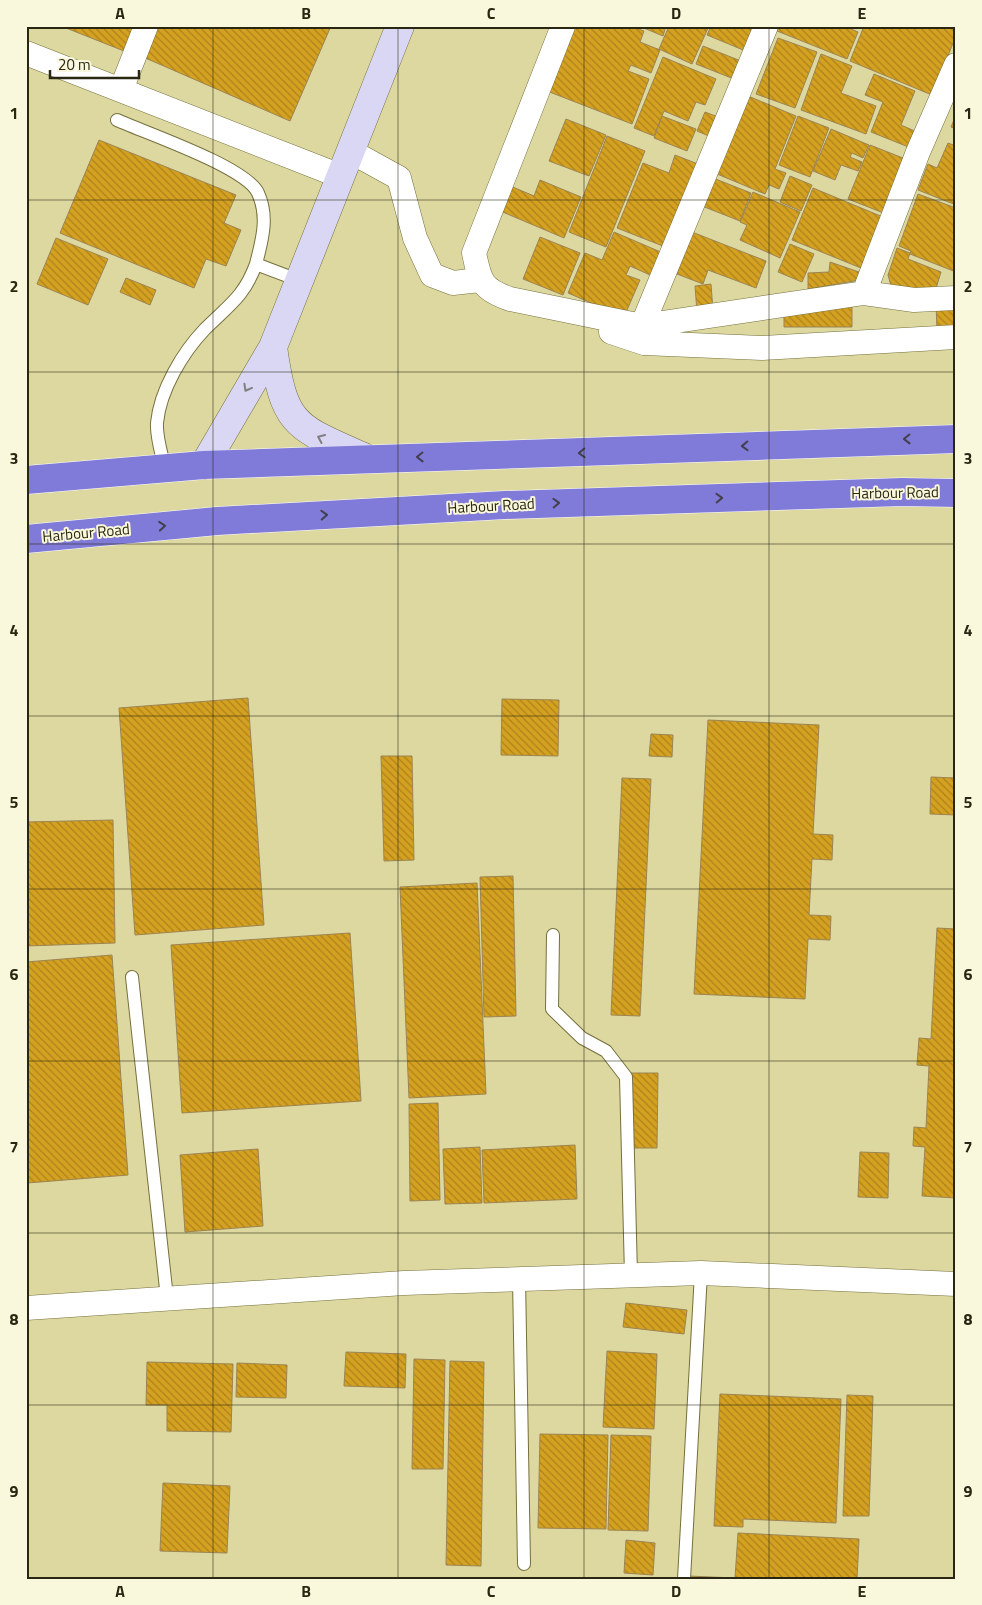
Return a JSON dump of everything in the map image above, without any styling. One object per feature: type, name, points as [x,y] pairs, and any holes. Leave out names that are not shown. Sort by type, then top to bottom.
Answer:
[{"type":"highway","points":[[26,480],[204,465],[366,458],[537,455],[956,439]]},
{"type":"highway","name":"Harbour Road","points":[[26,538],[217,521],[505,505],[902,492],[956,493]]},
{"type":"street","points":[[121,90],[146,26]]},
{"type":"street","points":[[204,465],[273,347],[400,26]]},
{"type":"street","points":[[563,26],[474,253],[480,280],[491,292],[644,343],[762,348],[956,337]]},
{"type":"street","points":[[642,326],[766,26]]},
{"type":"street","points":[[26,53],[340,176]]},
{"type":"street","points":[[864,293],[918,152],[956,65]]},
{"type":"street","points":[[350,151],[399,178],[415,238],[432,275],[453,283],[480,280]]},
{"type":"street","points":[[510,299],[642,326],[864,293],[914,300],[956,298]]},
{"type":"street","points":[[273,347],[281,392],[287,409],[298,423],[310,433],[366,458]]},
{"type":"street","points":[[26,1308],[404,1283],[701,1273],[956,1284]]},
{"type":"lane","points":[[117,120],[222,166],[247,179],[258,192],[263,208],[264,231],[249,283],[240,296],[191,345],[164,394],[157,424],[165,469]]},
{"type":"lane","points":[[256,264],[298,280]]},
{"type":"lane","points":[[553,935],[552,1009],[582,1038],[606,1051],[626,1077],[631,1275]]},
{"type":"lane","points":[[132,977],[167,1298]]},
{"type":"lane","points":[[684,1579],[701,1273]]},
{"type":"lane","points":[[519,1278],[524,1564]]},
{"type":"building","points":[[61,26],[134,26],[124,51]]},
{"type":"building","points":[[156,26],[331,26],[290,121],[143,57]]},
{"type":"building","points":[[573,26],[631,26],[644,31],[640,42],[660,50],[651,73],[631,65],[628,71],[649,79],[632,124],[547,91]]},
{"type":"building","points":[[639,26],[666,26],[663,36]]},
{"type":"building","points":[[669,26],[709,26],[692,64],[659,49]]},
{"type":"building","points":[[711,26],[744,26],[757,32],[748,52],[707,35]]},
{"type":"building","points":[[779,26],[844,26],[858,32],[847,59],[777,31]]},
{"type":"building","points":[[864,26],[956,26],[956,36],[932,95],[850,61]]},
{"type":"building","points":[[778,38],[817,52],[795,108],[756,94]]},
{"type":"building","points":[[703,46],[746,63],[739,81],[696,64]]},
{"type":"building","points":[[821,54],[852,66],[841,93],[876,106],[866,134],[801,110]]},
{"type":"building","points":[[663,57],[716,79],[705,105],[696,102],[688,121],[664,111],[654,136],[634,128]]},
{"type":"building","points":[[874,74],[915,91],[901,125],[917,132],[911,148],[871,132],[883,102],[865,95]]},
{"type":"building","points":[[748,96],[796,116],[775,169],[786,173],[779,189],[769,185],[765,194],[717,174]]},
{"type":"building","points":[[705,112],[726,120],[718,140],[697,131]]},
{"type":"building","points":[[956,115],[956,129],[951,127]]},
{"type":"building","points":[[662,116],[696,129],[687,151],[654,138]]},
{"type":"building","points":[[798,116],[829,128],[810,177],[779,165]]},
{"type":"building","points":[[566,119],[606,135],[589,176],[549,161]]},
{"type":"building","points":[[831,129],[869,145],[863,158],[852,153],[850,157],[862,162],[858,171],[841,165],[835,180],[813,171]]},
{"type":"building","points":[[607,136],[645,151],[606,247],[569,232]]},
{"type":"building","points":[[99,140],[236,195],[224,223],[241,230],[226,266],[206,259],[194,288],[60,233]]},
{"type":"building","points":[[948,143],[956,146],[956,205],[918,190],[928,164],[937,168]]},
{"type":"building","points":[[870,145],[908,160],[886,214],[848,199]]},
{"type":"building","points":[[675,155],[703,166],[673,250],[617,228],[643,163],[669,173]]},
{"type":"building","points":[[790,176],[812,185],[801,211],[780,202]]},
{"type":"building","points":[[713,178],[751,193],[740,221],[702,206]]},
{"type":"building","points":[[540,180],[581,197],[564,238],[498,210],[508,185],[534,196]]},
{"type":"building","points":[[813,188],[883,217],[861,268],[792,240]]},
{"type":"building","points":[[753,192],[800,212],[780,258],[740,240],[747,225],[740,222]]},
{"type":"building","points":[[918,194],[956,208],[956,272],[910,254],[911,251],[899,246]]},
{"type":"building","points":[[614,232],[670,256],[659,279],[630,266],[626,275],[640,280],[624,317],[568,293],[585,253],[602,260]]},
{"type":"building","points":[[692,232],[766,261],[756,288],[708,270],[703,284],[677,274]]},
{"type":"building","points":[[540,237],[580,253],[563,295],[523,279]]},
{"type":"building","points":[[56,238],[108,259],[88,305],[37,284]]},
{"type":"building","points":[[790,244],[814,254],[802,282],[778,272]]},
{"type":"building","points":[[897,248],[910,253],[908,259],[941,272],[934,295],[891,286],[888,275]]},
{"type":"building","points":[[830,262],[859,272],[860,280],[808,289],[808,273],[829,272]]},
{"type":"building","points":[[126,278],[156,290],[150,305],[120,292]]},
{"type":"building","points":[[711,284],[713,311],[697,312],[695,286]]},
{"type":"building","points":[[956,302],[956,329],[937,330],[936,304]]},
{"type":"building","points":[[852,304],[852,327],[784,327],[784,305]]},
{"type":"building","points":[[248,698],[264,925],[135,935],[119,708]]},
{"type":"building","points":[[502,699],[559,700],[558,756],[501,755]]},
{"type":"building","points":[[708,720],[819,725],[813,834],[833,835],[832,860],[812,859],[809,915],[831,916],[830,940],[808,939],[805,999],[694,994]]},
{"type":"building","points":[[651,734],[673,735],[672,757],[649,756]]},
{"type":"building","points":[[381,756],[412,756],[414,860],[384,861]]},
{"type":"building","points":[[931,777],[956,778],[956,815],[930,814]]},
{"type":"building","points":[[622,778],[651,779],[640,1016],[611,1015]]},
{"type":"building","points":[[113,820],[115,943],[26,946],[26,822]]},
{"type":"building","points":[[513,876],[516,1016],[484,1017],[480,877]]},
{"type":"building","points":[[477,883],[486,1094],[409,1098],[400,887]]},
{"type":"building","points":[[937,928],[956,929],[956,1198],[922,1196],[925,1147],[913,1146],[914,1127],[926,1128],[929,1066],[917,1065],[919,1038],[931,1039]]},
{"type":"building","points":[[350,933],[361,1101],[182,1113],[171,945]]},
{"type":"building","points":[[112,955],[128,1175],[27,1183],[26,962]]},
{"type":"building","points":[[631,1073],[658,1073],[657,1148],[630,1148]]},
{"type":"building","points":[[438,1103],[440,1200],[410,1201],[409,1104]]},
{"type":"building","points":[[575,1145],[577,1199],[484,1203],[482,1150]]},
{"type":"building","points":[[480,1147],[482,1203],[445,1204],[443,1149]]},
{"type":"building","points":[[258,1149],[263,1226],[185,1232],[180,1155]]},
{"type":"building","points":[[860,1152],[889,1153],[888,1198],[858,1197]]},
{"type":"building","points":[[626,1303],[687,1310],[684,1334],[623,1327]]},
{"type":"building","points":[[607,1351],[657,1354],[654,1429],[603,1427]]},
{"type":"building","points":[[346,1352],[406,1354],[405,1388],[344,1386]]},
{"type":"building","points":[[414,1359],[445,1360],[443,1469],[412,1469]]},
{"type":"building","points":[[450,1361],[484,1362],[481,1566],[446,1565]]},
{"type":"building","points":[[147,1362],[233,1364],[231,1432],[167,1431],[167,1405],[146,1405]]},
{"type":"building","points":[[237,1363],[287,1365],[286,1398],[236,1397]]},
{"type":"building","points":[[720,1394],[841,1399],[836,1523],[743,1519],[743,1527],[714,1526]]},
{"type":"building","points":[[847,1395],[873,1396],[869,1516],[843,1516]]},
{"type":"building","points":[[540,1434],[608,1435],[606,1529],[538,1528]]},
{"type":"building","points":[[611,1435],[651,1436],[648,1531],[608,1530]]},
{"type":"building","points":[[163,1483],[230,1486],[227,1553],[160,1551]]},
{"type":"building","points":[[738,1533],[859,1539],[857,1579],[688,1579],[688,1576],[735,1578]]},
{"type":"building","points":[[626,1540],[655,1543],[653,1575],[624,1573]]}]
